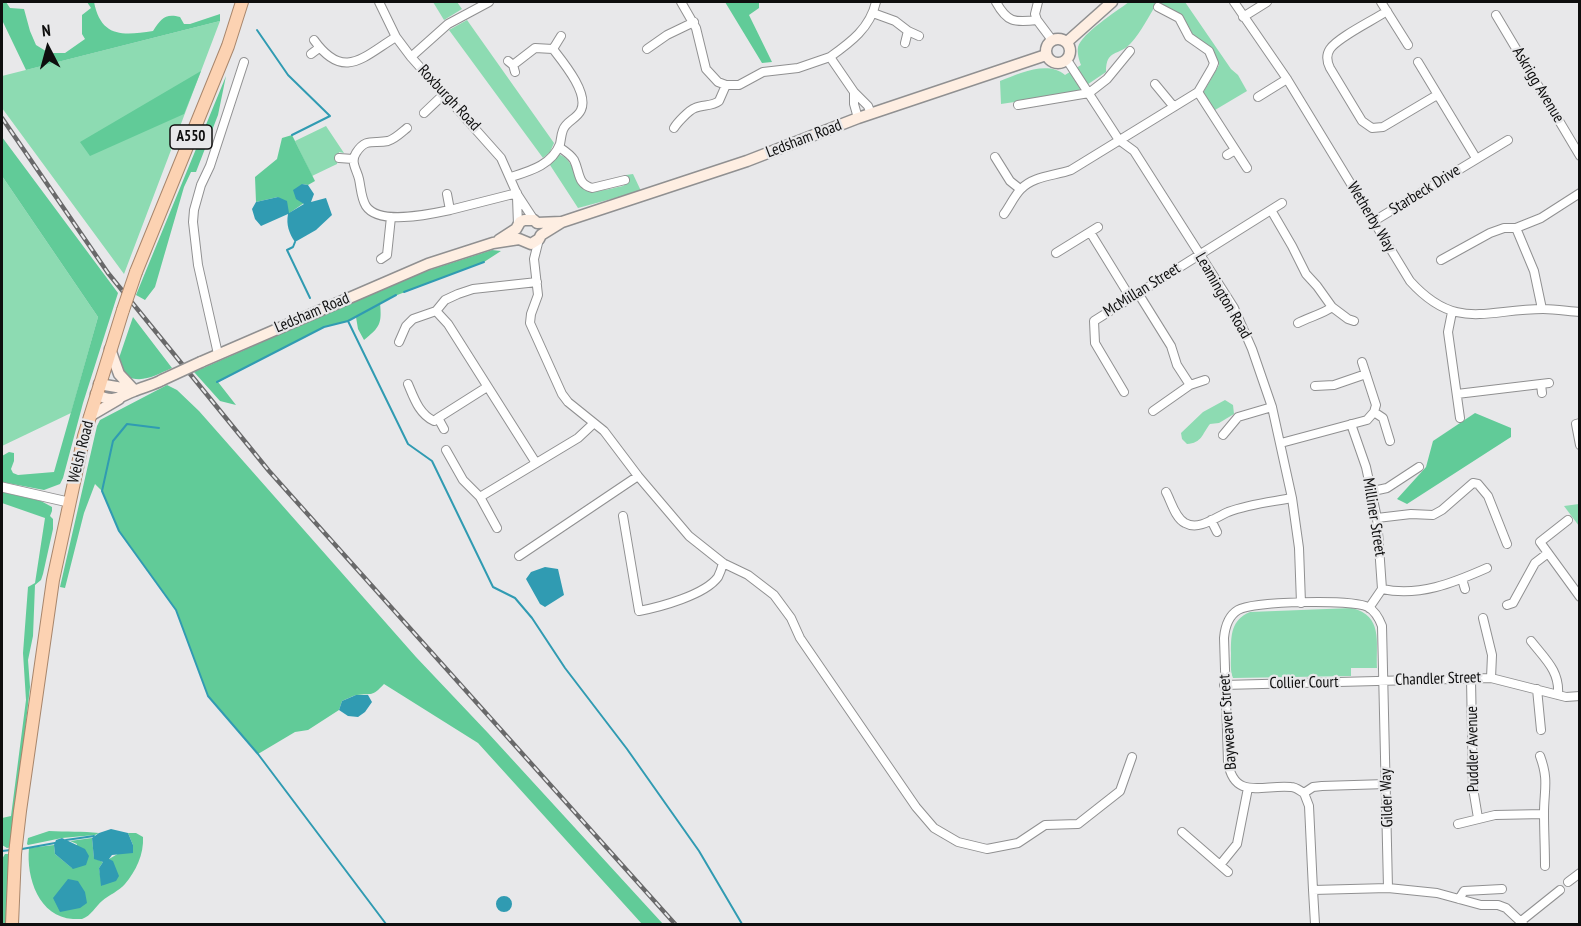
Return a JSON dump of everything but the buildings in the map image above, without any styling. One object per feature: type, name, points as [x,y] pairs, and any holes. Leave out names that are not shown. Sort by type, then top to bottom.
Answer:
[{"type":"highway","name":"Welsh Road","points":[[12,924],[15,854],[35,697],[68,502],[90,416],[136,272],[228,46],[242,2]]},
{"type":"main road","points":[[1067,42],[1113,2]]},
{"type":"main road","points":[[1060,39],[1067,42],[1071,52],[1062,63],[1054,63],[1046,55],[1047,46],[1052,40],[1060,39]]},
{"type":"main road","name":"Ledsham Road","points":[[519,234],[531,244],[562,222],[747,161],[858,118],[1046,55]]},
{"type":"main road","name":"Ledsham Road","points":[[519,234],[524,219],[562,222]]},
{"type":"main road","points":[[536,221],[541,230],[540,237]]},
{"type":"main road","name":"Ledsham Road","points":[[90,416],[134,390],[162,380],[428,264],[519,234]]},
{"type":"main road","points":[[110,349],[119,374],[134,390]]},
{"type":"main road","points":[[98,389],[104,398],[119,399]]},
{"type":"main road","name":"Ledsham Road","points":[[98,389],[134,390]]},
{"type":"street","name":"Roxburgh Road","points":[[379,2],[396,37],[411,57],[501,158],[517,194],[536,221]]},
{"type":"street","points":[[411,57],[448,24],[489,2]]},
{"type":"street","points":[[681,2],[693,22],[706,69],[718,82],[726,85],[739,85],[763,72],[798,68],[830,57],[862,31],[873,13],[876,2]]},
{"type":"street","points":[[996,2],[1004,9],[1006,17],[1014,21],[1037,20]]},
{"type":"street","points":[[1038,2],[1035,14],[1037,20],[1052,40]]},
{"type":"street","name":"Wetherby Way","points":[[1234,2],[1287,79],[1410,281],[1434,303],[1452,312],[1474,316],[1542,309],[1580,312]]},
{"type":"street","points":[[1243,17],[1267,2]]},
{"type":"street","points":[[1381,2],[1408,45]]},
{"type":"street","points":[[1004,214],[1020,189],[1036,178],[1071,170],[1198,92],[1214,63],[1211,53],[1189,37],[1179,18],[1158,7]]},
{"type":"street","points":[[1387,11],[1333,46],[1327,58],[1330,68],[1362,121],[1372,128],[1383,127],[1437,95]]},
{"type":"street","points":[[873,13],[895,21],[919,36]]},
{"type":"street","name":"Askrigg Avenue","points":[[1496,15],[1580,156]]},
{"type":"street","points":[[645,50],[667,34],[693,22]]},
{"type":"street","points":[[905,43],[908,31]]},
{"type":"street","points":[[553,49],[561,36]]},
{"type":"street","points":[[314,40],[320,48],[336,60],[350,63],[364,59],[396,37]]},
{"type":"street","points":[[311,54],[320,48]]},
{"type":"street","points":[[512,66],[535,48],[553,49]]},
{"type":"street","points":[[511,177],[547,162],[559,147],[563,128],[582,109],[583,99],[580,88],[553,49]]},
{"type":"street","points":[[1018,105],[1089,93],[1107,79],[1130,51]]},
{"type":"street","points":[[830,57],[854,92],[868,106],[871,114]]},
{"type":"street","name":"Leamington Road","points":[[1066,60],[1119,140],[1134,150],[1234,308],[1248,337],[1272,406],[1292,498],[1299,548],[1301,603]]},
{"type":"street","points":[[218,354],[198,266],[193,222],[194,210],[244,62]]},
{"type":"street","name":"Starbeck Drive","points":[[1418,62],[1476,158]]},
{"type":"street","points":[[1258,97],[1287,79]]},
{"type":"street","points":[[1155,84],[1174,106]]},
{"type":"street","points":[[674,128],[679,120],[696,107],[715,104],[722,97],[726,85]]},
{"type":"street","points":[[854,92],[854,104],[858,118]]},
{"type":"street","points":[[1198,92],[1247,168]]},
{"type":"street","points":[[424,113],[444,94]]},
{"type":"street","points":[[670,117],[679,120]]},
{"type":"street","points":[[407,128],[391,140],[367,142],[354,154],[353,159],[364,204],[372,212],[391,217],[427,215],[517,194]]},
{"type":"street","name":"Starbeck Drive","points":[[1374,221],[1508,140]]},
{"type":"street","points":[[559,147],[572,158],[579,178],[587,187],[592,188],[625,180]]},
{"type":"street","points":[[1227,154],[1235,150]]},
{"type":"street","points":[[996,157],[1010,181],[1020,189]]},
{"type":"street","points":[[339,158],[353,159]]},
{"type":"street","points":[[1441,260],[1490,233],[1504,228],[1516,228],[1541,218],[1580,193]]},
{"type":"street","points":[[447,194],[450,210]]},
{"type":"street","name":"Roxburgh Road","points":[[517,194],[519,234]]},
{"type":"street","name":"McMillan Street","points":[[1124,392],[1095,343],[1094,321],[1282,203]]},
{"type":"street","points":[[1271,210],[1292,246],[1301,267],[1332,307],[1354,321]]},
{"type":"street","points":[[387,258],[391,217]]},
{"type":"street","points":[[1056,253],[1098,227]]},
{"type":"street","points":[[1516,228],[1534,271],[1542,309]]},
{"type":"street","points":[[1090,232],[1171,346],[1177,365],[1190,385]]},
{"type":"street","points":[[519,234],[534,259]]},
{"type":"street","points":[[540,237],[534,259],[538,295],[530,317],[536,338],[545,352],[562,394],[568,402],[604,431],[638,476],[689,536],[723,563],[748,575],[774,595],[791,618],[800,638],[916,807],[934,828],[958,842],[987,849],[1018,843],[1045,825],[1078,824],[1120,791],[1132,757]]},
{"type":"street","points":[[399,342],[406,326],[413,319],[436,310],[446,300],[473,289],[537,282]]},
{"type":"street","points":[[1298,322],[1314,314],[1327,312],[1332,307]]},
{"type":"street","points":[[436,310],[448,324],[536,463]]},
{"type":"street","points":[[1452,312],[1448,332],[1460,418]]},
{"type":"street","points":[[1281,443],[1367,420],[1374,412],[1376,405],[1362,362]]},
{"type":"street","points":[[1315,386],[1334,385],[1366,374]]},
{"type":"street","points":[[1153,411],[1190,385],[1205,380]]},
{"type":"street","points":[[408,384],[420,410],[434,421],[487,387]]},
{"type":"street","points":[[1456,394],[1545,384],[1542,393]]},
{"type":"street","points":[[1223,435],[1238,417],[1272,406]]},
{"type":"street","points":[[1374,412],[1383,418],[1390,441]]},
{"type":"street","points":[[438,418],[444,429]]},
{"type":"street","points":[[480,497],[578,438],[594,423]]},
{"type":"street","points":[[1580,423],[1576,424],[1580,445]]},
{"type":"street","name":"Milliner Street","points":[[1352,424],[1373,491],[1382,589]]},
{"type":"street","points":[[446,450],[463,480],[480,497],[497,528]]},
{"type":"street","points":[[1373,491],[1387,488],[1419,467]]},
{"type":"street","points":[[519,556],[638,476]]},
{"type":"street","points":[[1377,518],[1411,514],[1433,515],[1473,483],[1478,484],[1488,496],[1507,544]]},
{"type":"street","points":[[2,488],[68,502]]},
{"type":"street","points":[[1166,492],[1179,518],[1184,523],[1195,526],[1245,507],[1292,498]]},
{"type":"street","points":[[623,516],[639,611],[669,604],[706,587],[718,577],[723,563]]},
{"type":"street","points":[[1211,520],[1217,532]]},
{"type":"street","points":[[1568,520],[1540,542],[1580,597]]},
{"type":"street","points":[[1507,605],[1513,603],[1535,563],[1548,553]]},
{"type":"street","points":[[1301,603],[1342,602],[1369,608],[1382,589],[1398,592],[1436,587],[1487,568]]},
{"type":"street","points":[[1462,579],[1465,589]]},
{"type":"street","name":"Bayweaver Street","points":[[1301,603],[1251,605],[1241,608],[1234,613],[1225,629],[1224,685],[1230,773],[1234,782],[1248,788],[1293,787],[1304,793],[1313,787],[1386,783]]},
{"type":"street","name":"Gilder Way","points":[[1369,608],[1382,626],[1388,888]]},
{"type":"street","name":"Chandler Street","points":[[1483,618],[1492,655],[1491,678]]},
{"type":"street","points":[[1531,642],[1556,674],[1559,685],[1558,695]]},
{"type":"street","name":"Chandler Street","points":[[1384,681],[1491,678],[1558,695],[1574,698],[1580,696]]},
{"type":"street","name":"Puddler Avenue","points":[[1471,679],[1473,788],[1478,818]]},
{"type":"street","name":"Collier Court","points":[[1224,685],[1384,681]]},
{"type":"street","points":[[1537,689],[1540,729]]},
{"type":"street","points":[[1540,756],[1545,769],[1546,784],[1545,866]]},
{"type":"street","points":[[1220,865],[1237,844],[1248,788]]},
{"type":"street","points":[[1304,793],[1309,806],[1315,924]]},
{"type":"street","name":"Puddler Avenue","points":[[1458,825],[1495,815],[1544,814]]},
{"type":"street","points":[[1182,832],[1228,872]]},
{"type":"street","points":[[1568,882],[1580,873]]},
{"type":"street","points":[[1313,890],[1388,888],[1437,893],[1481,905],[1498,905],[1506,908],[1522,923],[1560,890]]},
{"type":"street","points":[[1459,899],[1464,891],[1502,889]]},
{"type":"green space","points":[[2,2],[6,2],[10,8],[24,9],[36,45],[49,53],[65,53],[85,39],[82,34],[82,15],[91,8],[87,2],[94,2],[97,14],[108,28],[123,33],[153,31],[161,20],[171,16],[180,17],[184,24],[190,24],[220,14],[220,21],[26,70],[2,20]]},
{"type":"green space","points":[[433,2],[457,2],[462,9],[444,20]]},
{"type":"green space","points":[[725,2],[759,2],[759,8],[749,15],[772,62],[762,63]]},
{"type":"green space","points":[[1129,2],[1185,2],[1247,91],[1215,110],[1203,93],[1219,65],[1213,50],[1194,37],[1183,16],[1157,3],[1131,43],[1108,59],[1106,72],[1075,93],[1001,104],[1000,81],[1042,68],[1065,75],[1081,65],[1078,47],[1081,41]]},
{"type":"green space","points":[[467,20],[554,143],[550,152],[543,158],[449,30]]},
{"type":"green space","points":[[220,21],[124,274],[2,108],[2,76]]},
{"type":"green space","points":[[201,71],[184,114],[90,156],[80,142]]},
{"type":"green space","points":[[226,76],[218,115],[196,172],[191,172],[184,187],[155,287],[145,300],[136,295]]},
{"type":"green space","points":[[326,126],[344,153],[339,152],[337,164],[312,176],[295,141]]},
{"type":"green space","points":[[292,135],[315,181],[308,185],[302,184],[304,203],[288,214],[278,197],[256,202],[255,177],[277,159],[282,138]]},
{"type":"green space","points":[[2,137],[118,293],[83,403],[63,478],[60,484],[44,490],[2,482],[2,456],[9,452],[14,453],[11,469],[18,475],[54,472],[98,317],[2,176]]},
{"type":"green space","points":[[558,154],[569,162],[584,189],[598,191],[623,186],[626,184],[626,175],[633,174],[641,191],[578,208],[550,165]]},
{"type":"green space","points":[[2,176],[98,317],[71,413],[2,446]]},
{"type":"green space","points":[[492,250],[501,251],[484,262],[380,303],[379,324],[374,332],[364,340],[358,329],[356,317],[324,327],[218,382],[236,405],[220,401],[194,372],[417,274]]},
{"type":"green space","points":[[133,317],[172,368],[143,379],[126,376],[119,363],[119,358]]},
{"type":"green space","points":[[167,385],[177,390],[199,411],[416,657],[663,924],[642,924],[478,743],[384,684],[374,693],[355,695],[342,701],[339,710],[308,730],[295,732],[258,754],[208,696],[176,610],[119,531],[102,491],[95,484],[84,513],[65,588],[60,587],[100,420]]},
{"type":"green space","points":[[1225,400],[1233,405],[1234,414],[1219,423],[1210,424],[1199,440],[1187,444],[1182,439],[1181,433],[1203,412]]},
{"type":"green space","points":[[1475,413],[1511,428],[1511,437],[1407,504],[1397,499],[1426,467],[1433,441]]},
{"type":"green space","points":[[2,492],[41,501],[52,507],[50,516],[53,519],[43,574],[41,580],[35,585],[33,636],[28,660],[30,687],[12,847],[7,848],[2,845],[2,818],[11,816],[26,700],[23,653],[28,587],[35,583],[45,518],[2,503]]},
{"type":"green space","points":[[1580,504],[1579,526],[1564,506]]},
{"type":"green space","points":[[1352,608],[1369,617],[1373,623],[1377,639],[1377,668],[1351,668],[1351,676],[1233,678],[1231,672],[1232,634],[1239,619],[1244,615],[1250,612]]},
{"type":"green space","points":[[49,831],[99,833],[27,844],[28,838]]},
{"type":"green space","points":[[128,833],[136,833],[143,837],[141,856],[136,868],[123,886],[102,901],[88,916],[82,919],[61,917],[43,904],[37,894],[30,871],[29,848],[54,845],[55,854],[72,868],[77,844],[70,841],[92,838],[94,858],[103,862],[99,868],[102,886],[109,859],[133,845]]},
{"type":"green space","points":[[5,854],[11,854],[7,924],[2,924],[2,859]]},
{"type":"water","points":[[302,184],[308,185],[314,194],[311,202],[326,198],[332,215],[316,230],[295,242],[288,229],[288,214],[261,226],[255,219],[252,209],[256,202],[278,197],[287,201],[289,213],[304,204],[296,199],[293,190]]},
{"type":"water","points":[[545,567],[558,569],[564,595],[545,607],[540,604],[526,579],[531,572]]},
{"type":"water","points":[[356,695],[368,695],[372,702],[365,712],[358,717],[348,716],[339,710],[342,701]]},
{"type":"water","points":[[111,829],[128,833],[133,845],[133,853],[112,855],[109,859],[113,861],[119,876],[116,881],[101,886],[99,868],[103,862],[94,859],[92,838]]},
{"type":"water","points":[[62,838],[85,849],[89,856],[86,865],[73,869],[55,854],[56,840]]},
{"type":"water","points":[[68,879],[78,881],[85,892],[87,903],[80,908],[60,912],[53,898]]},
{"type":"water","points":[[504,896],[512,904],[504,912],[496,904]]},
{"type":"waterway","points":[[257,30],[288,75],[330,116],[292,135]]},
{"type":"waterway","points":[[295,242],[293,247],[287,250],[310,298]]},
{"type":"waterway","points":[[404,292],[484,262]]},
{"type":"waterway","points":[[396,295],[348,321],[408,444],[432,461],[493,587],[515,598],[532,618],[565,668],[627,749],[699,851],[742,924]]},
{"type":"waterway","points":[[217,382],[324,327],[348,321]]},
{"type":"waterway","points":[[159,428],[127,424],[113,441],[102,491],[119,531],[176,610],[208,696],[258,754],[386,924]]},
{"type":"waterway","points":[[66,840],[94,836]]},
{"type":"waterway","points":[[22,849],[55,843]]},
{"type":"waterway","points":[[2,851],[11,850]]},
{"type":"railway","points":[[2,118],[108,273],[269,471],[675,924]]}]
